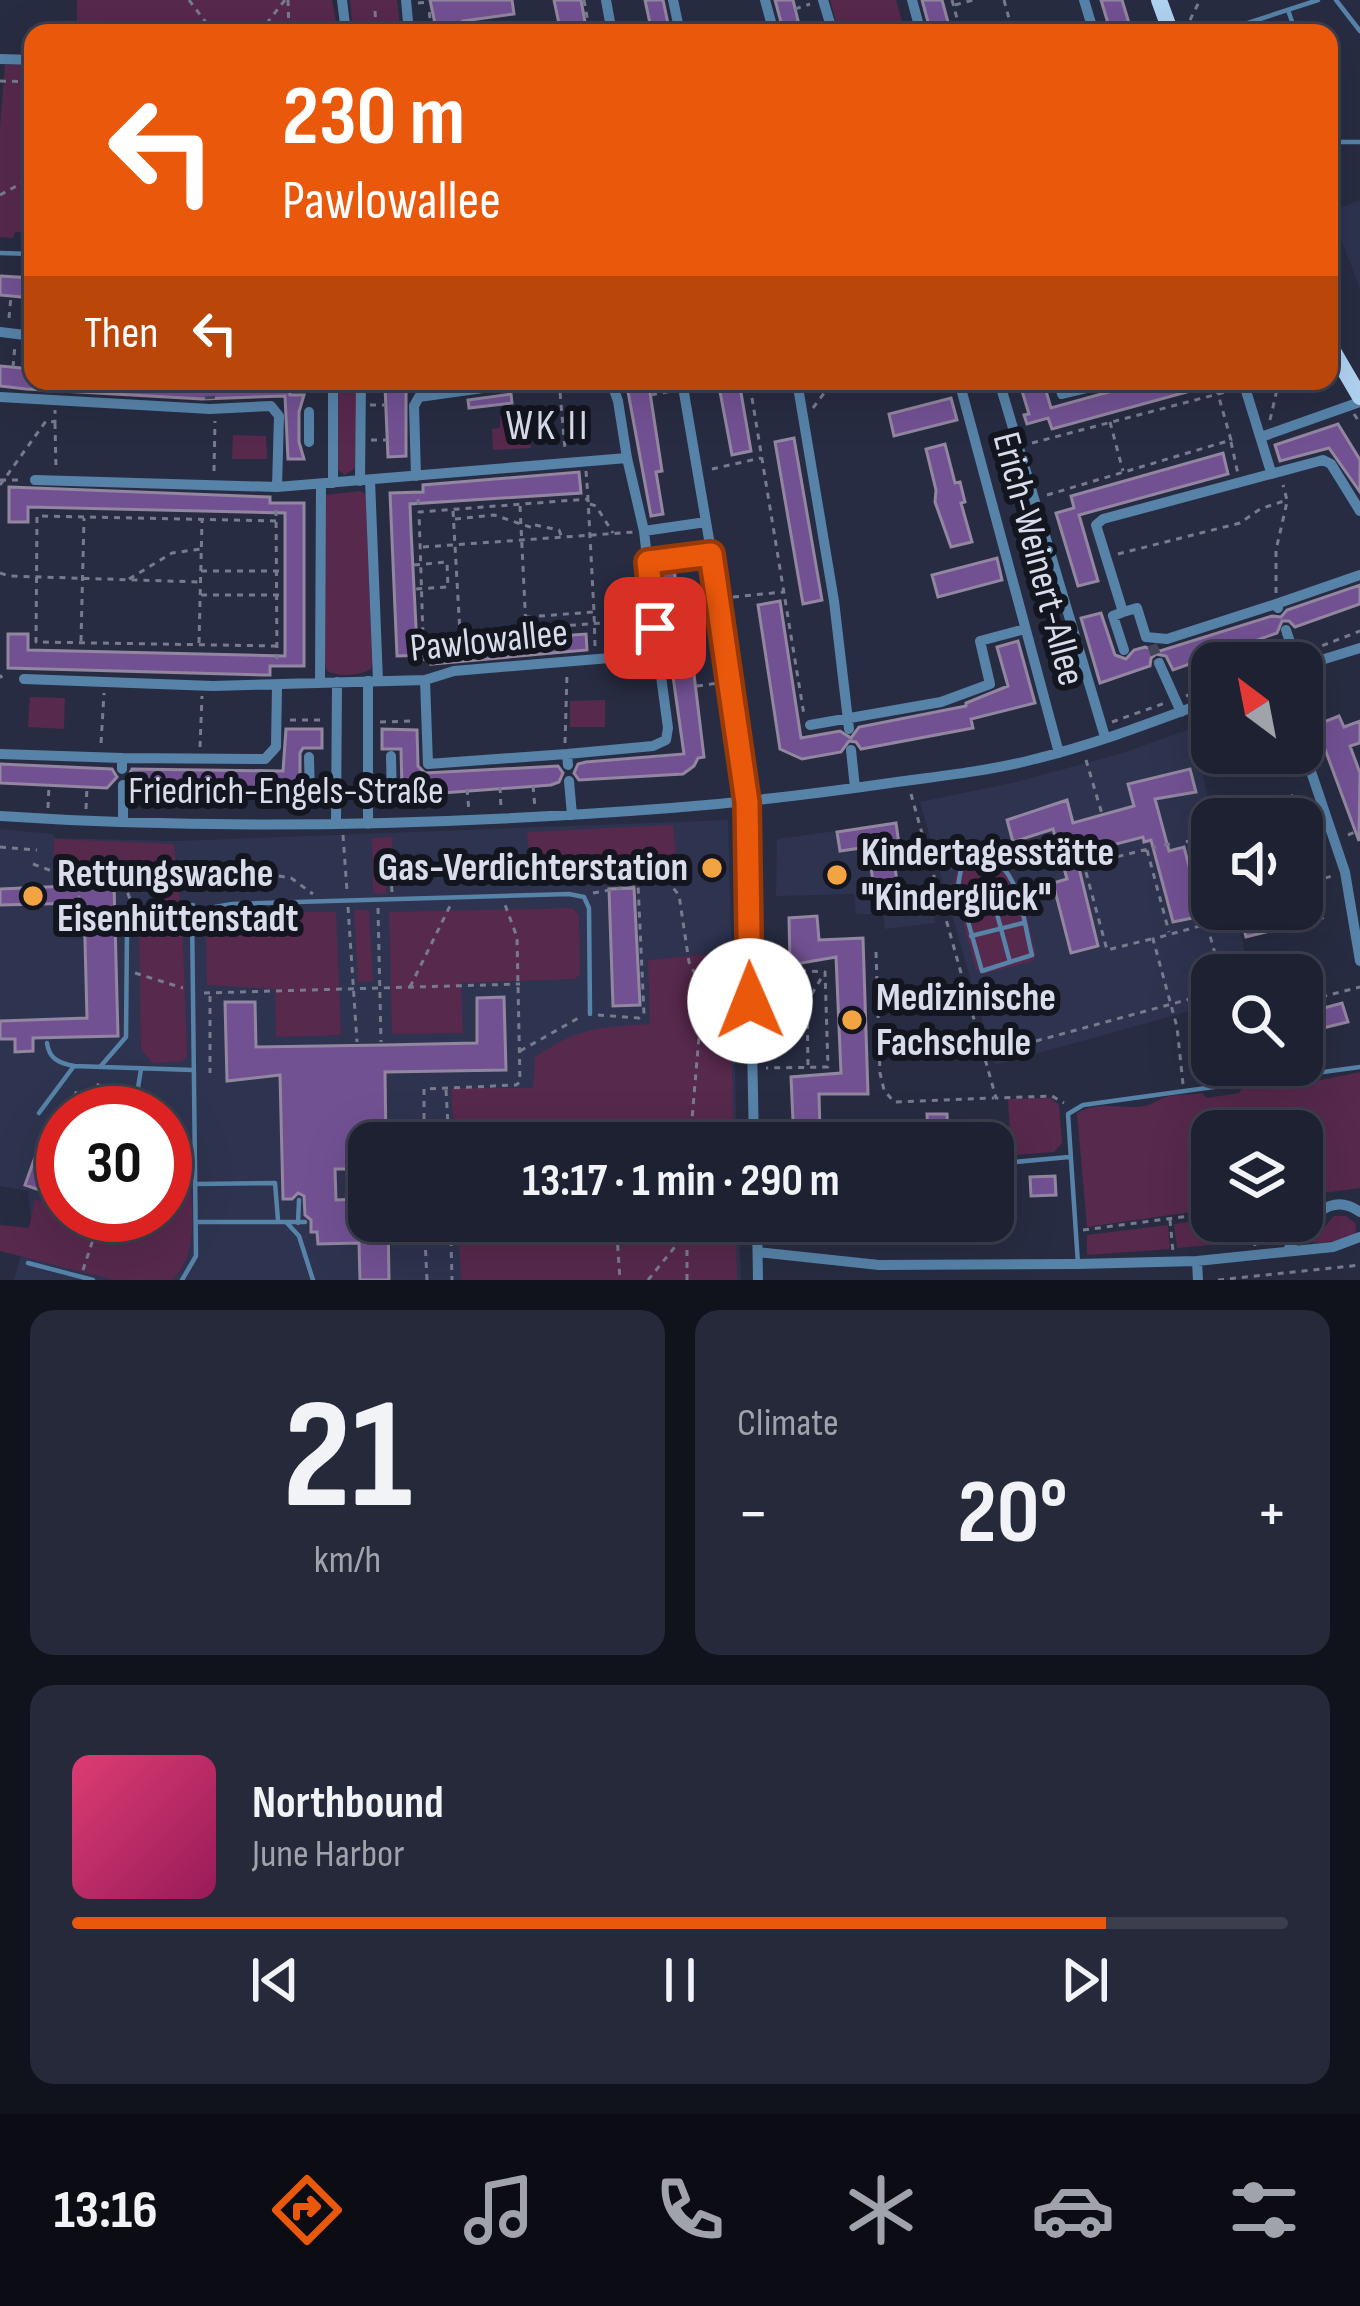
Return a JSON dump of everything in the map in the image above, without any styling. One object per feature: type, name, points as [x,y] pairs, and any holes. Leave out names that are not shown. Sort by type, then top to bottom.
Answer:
[{"type":"main road","points":[[1354,375],[1360,399]]},
{"type":"street","points":[[320,682],[333,390]]},
{"type":"street","name":"Pawlowallee","points":[[361,390],[373,681],[368,824]]},
{"type":"street","points":[[416,476],[414,406],[419,397],[468,390]]},
{"type":"street","points":[[615,390],[644,532],[658,654]]},
{"type":"street","points":[[684,390],[747,802],[753,1122]]},
{"type":"street","points":[[798,390],[834,601],[848,724]]},
{"type":"street","name":"Erich-Weinert-Allee","points":[[961,390],[1059,753]]},
{"type":"street","name":"Erich-Weinert-Allee","points":[[1002,390],[1103,731]]},
{"type":"street","points":[[1246,390],[1276,471]]},
{"type":"street","points":[[0,398],[275,407],[279,416],[277,487]]},
{"type":"street","points":[[1261,437],[1360,399]]},
{"type":"street","points":[[308,442],[309,412]]},
{"type":"street","points":[[34,480],[277,487],[627,458]]},
{"type":"street","points":[[1123,612],[1096,525],[1102,519],[1323,460],[1331,464],[1360,512]]},
{"type":"street","points":[[644,532],[706,522]]},
{"type":"street","points":[[648,562],[711,554]]},
{"type":"street","points":[[1124,650],[1113,616],[1123,612],[1137,608],[1145,637],[1167,639],[1277,607],[1360,575]]},
{"type":"street","points":[[810,725],[848,724],[941,702],[990,683],[980,641],[1025,629]]},
{"type":"street","points":[[1286,630],[1291,642]]},
{"type":"street","points":[[1323,658],[1360,648]]},
{"type":"street","name":"Pawlowallee","points":[[24,680],[277,686],[425,680],[454,670],[658,654]]},
{"type":"street","name":"Friedrich-Engels-Straße","points":[[425,680],[428,764],[566,759],[666,740],[658,654]]},
{"type":"street","points":[[1159,663],[1178,706]]},
{"type":"street","points":[[337,682],[340,828]]},
{"type":"street","points":[[0,754],[101,757],[122,764],[265,759],[276,747],[277,686]]},
{"type":"street","name":"Friedrich-Engels-Straße","points":[[0,816],[340,828],[747,802],[965,774],[1082,747],[1103,731],[1191,704]]},
{"type":"street","points":[[851,750],[855,788]]},
{"type":"street","points":[[391,756],[392,799],[434,798]]},
{"type":"street","points":[[274,798],[316,797],[309,757]]},
{"type":"street","points":[[1313,774],[1345,872],[1360,961]]},
{"type":"street","points":[[569,781],[572,815]]},
{"type":"street","points":[[123,785],[123,822]]},
{"type":"street","points":[[1288,1250],[1318,1212],[1360,1198]]},
{"type":"street","points":[[1346,1203],[1360,1212]]},
{"type":"street","points":[[758,1242],[758,1280]]},
{"type":"street","points":[[758,1252],[879,1265],[1078,1264],[1197,1261],[1357,1242]]},
{"type":"street","points":[[1197,1261],[1198,1280]]},
{"type":"street","points":[[1022,1264],[1022,1280]]},
{"type":"street","points":[[876,1280],[879,1265]]},
{"type":"lane","points":[[1245,24],[1318,0]]},
{"type":"lane","points":[[1336,0],[1360,32]]},
{"type":"lane","points":[[1288,10],[1293,24]]},
{"type":"lane","points":[[978,856],[993,858],[1009,873],[1023,923],[1032,955],[982,971],[961,897],[958,876],[965,863],[978,856]]},
{"type":"lane","points":[[182,1280],[196,1256],[197,1222],[192,911],[215,905],[347,900],[584,897],[589,908],[590,1014]]},
{"type":"lane","points":[[961,897],[992,910],[1010,963]]},
{"type":"lane","points":[[100,1067],[126,1037],[128,931],[139,921],[193,905]]},
{"type":"lane","points":[[971,936],[1023,923]]},
{"type":"lane","points":[[47,1043],[58,1063],[74,1066],[194,1070]]},
{"type":"lane","points":[[59,1086],[74,1066]]},
{"type":"lane","points":[[1078,1264],[1068,1114],[1083,1105],[1360,1066]]},
{"type":"lane","points":[[139,1086],[142,1070]]},
{"type":"lane","points":[[1014,1162],[1069,1157]]},
{"type":"lane","points":[[195,1184],[275,1184],[280,1220],[299,1236],[313,1280]]},
{"type":"lane","points":[[197,1222],[302,1222],[298,1200]]},
{"type":"lane","points":[[28,1263],[93,1280]]},
{"type":"path","points":[[189,0],[207,24]]},
{"type":"path","points":[[266,24],[286,0]]},
{"type":"path","points":[[795,9],[823,0]]},
{"type":"path","points":[[952,3],[973,0]]},
{"type":"path","points":[[1190,20],[1200,0]]},
{"type":"path","points":[[413,4],[430,6]]},
{"type":"path","points":[[375,11],[376,24]]},
{"type":"path","points":[[10,296],[13,367]]},
{"type":"path","points":[[560,390],[566,463]]},
{"type":"path","points":[[651,395],[667,390]]},
{"type":"path","points":[[750,390],[805,721],[810,725]]},
{"type":"path","points":[[804,425],[825,390]]},
{"type":"path","points":[[1217,390],[1239,480]]},
{"type":"path","points":[[1018,447],[1228,390]]},
{"type":"path","points":[[1261,437],[1277,390]]},
{"type":"path","points":[[56,397],[57,480]]},
{"type":"path","points":[[212,406],[214,485]]},
{"type":"path","points":[[1110,421],[1124,472]]},
{"type":"path","points":[[1,482],[46,422],[55,422]]},
{"type":"path","points":[[361,440],[388,440]]},
{"type":"path","points":[[1034,499],[1231,440]]},
{"type":"path","points":[[698,472],[762,457]]},
{"type":"path","points":[[586,461],[596,660]]},
{"type":"path","points":[[1276,471],[1287,500],[1276,550],[1277,607]]},
{"type":"path","points":[[1,482],[34,480]]},
{"type":"path","points":[[418,500],[424,649]]},
{"type":"path","points":[[1105,557],[1240,523],[1260,509],[1287,500]]},
{"type":"path","points":[[419,512],[588,501],[615,534]]},
{"type":"path","points":[[520,504],[526,629]]},
{"type":"path","points":[[95,506],[95,518]]},
{"type":"path","points":[[57,507],[57,517]]},
{"type":"path","points":[[134,518],[135,507]]},
{"type":"path","points":[[174,519],[175,508]]},
{"type":"path","points":[[453,509],[460,634]]},
{"type":"path","points":[[276,510],[277,659]]},
{"type":"path","points":[[28,512],[37,511],[36,642]]},
{"type":"path","points":[[213,511],[213,520]]},
{"type":"path","points":[[250,512],[250,520]]},
{"type":"path","points":[[454,519],[494,514],[559,530],[562,538]]},
{"type":"path","points":[[37,516],[276,521]]},
{"type":"path","points":[[81,643],[85,517]]},
{"type":"path","points":[[199,645],[202,520]]},
{"type":"path","points":[[421,547],[644,532]]},
{"type":"path","points":[[128,580],[172,553],[202,549]]},
{"type":"path","points":[[414,568],[447,562],[448,574],[448,587],[415,586]]},
{"type":"path","points":[[201,571],[280,583]]},
{"type":"path","points":[[0,573],[201,582]]},
{"type":"path","points":[[200,595],[280,583]]},
{"type":"path","points":[[719,598],[785,592]]},
{"type":"path","points":[[525,617],[594,612]]},
{"type":"path","points":[[423,637],[654,619]]},
{"type":"path","points":[[1323,645],[1360,632]]},
{"type":"path","points":[[28,642],[277,646]]},
{"type":"path","points":[[566,759],[568,663]]},
{"type":"path","points":[[697,686],[731,682]]},
{"type":"path","points":[[101,757],[104,683]]},
{"type":"path","points":[[200,760],[203,686]]},
{"type":"path","points":[[1103,731],[1191,698]]},
{"type":"path","points":[[1178,706],[1191,717]]},
{"type":"path","points":[[276,720],[338,721]]},
{"type":"path","points":[[302,720],[302,729]]},
{"type":"path","points":[[368,722],[427,721]]},
{"type":"path","points":[[400,722],[400,729]]},
{"type":"path","points":[[1082,747],[1102,814]]},
{"type":"path","points":[[907,781],[996,1098]]},
{"type":"path","points":[[48,819],[49,785]]},
{"type":"path","points":[[533,785],[535,817]]},
{"type":"path","points":[[86,821],[87,787]]},
{"type":"path","points":[[500,787],[502,819]]},
{"type":"path","points":[[467,788],[470,820]]},
{"type":"path","points":[[161,789],[162,824]]},
{"type":"path","points":[[199,789],[201,824]]},
{"type":"path","points":[[235,789],[236,824]]},
{"type":"path","points":[[340,828],[357,1042]]},
{"type":"path","points":[[1335,839],[1360,830]]},
{"type":"path","points":[[1187,840],[1191,857]]},
{"type":"path","points":[[0,847],[37,850]]},
{"type":"path","points":[[1156,847],[1084,866],[1107,950],[1191,928]]},
{"type":"path","points":[[1147,850],[1170,934]]},
{"type":"path","points":[[508,859],[528,861],[529,896]]},
{"type":"path","points":[[392,899],[390,865],[402,863]]},
{"type":"path","points":[[33,864],[70,878],[79,894],[78,914],[65,915]]},
{"type":"path","points":[[58,873],[109,867],[124,882],[129,906],[139,921]]},
{"type":"path","points":[[1323,879],[1345,872]]},
{"type":"path","points":[[266,874],[291,878],[324,901]]},
{"type":"path","points":[[584,897],[638,884],[659,882],[676,887],[689,962],[703,989],[692,1122]]},
{"type":"path","points":[[520,1051],[574,1018],[590,1014],[639,1018],[644,1014],[638,884]]},
{"type":"path","points":[[424,1122],[424,1089],[520,1082],[517,937],[502,896]]},
{"type":"path","points":[[409,989],[454,897]]},
{"type":"path","points":[[377,900],[381,1042]]},
{"type":"path","points":[[1153,939],[1171,1005],[1184,1092]]},
{"type":"path","points":[[876,952],[880,1073],[893,1102],[1052,1096],[1064,1102],[1068,1114]]},
{"type":"path","points":[[749,967],[824,972]]},
{"type":"path","points":[[126,970],[210,994],[520,984]]},
{"type":"path","points":[[808,1067],[807,1003],[824,972]]},
{"type":"path","points":[[752,1069],[828,1067],[824,972]]},
{"type":"path","points":[[1323,996],[1360,987]]},
{"type":"path","points":[[210,994],[211,1073]]},
{"type":"path","points":[[1036,1041],[1191,999]]},
{"type":"path","points":[[446,1088],[448,1122]]},
{"type":"path","points":[[1075,1231],[1191,1216]]},
{"type":"path","points":[[1170,1220],[1174,1260]]},
{"type":"path","points":[[80,1277],[92,1242]]},
{"type":"path","points":[[425,1242],[427,1280]]},
{"type":"path","points":[[452,1242],[452,1280]]},
{"type":"path","points":[[618,1242],[620,1280]]},
{"type":"path","points":[[648,1280],[679,1242]]},
{"type":"path","points":[[687,1242],[687,1280]]},
{"type":"path","points":[[1254,1242],[1256,1253]]},
{"type":"path","points":[[1218,1280],[1360,1265]]},
{"type":"shaded area","points":[[77,0],[332,0],[336,24],[77,24]]},
{"type":"shaded area","points":[[350,0],[397,0],[400,24],[352,24]]},
{"type":"shaded area","points":[[830,0],[896,0],[903,24],[837,24]]},
{"type":"shaded area","points":[[5,65],[24,65],[24,232],[15,232],[13,238],[0,237]]},
{"type":"shaded area","points":[[1360,200],[1360,288],[1338,232],[1338,209]]},
{"type":"shaded area","points":[[337,390],[357,390],[355,468],[345,475],[336,469]]},
{"type":"shaded area","points":[[528,414],[531,448],[493,450],[492,429],[500,428],[500,416]]},
{"type":"shaded area","points":[[233,435],[266,436],[267,459],[232,459]]},
{"type":"shaded area","points":[[361,491],[366,495],[372,662],[366,671],[337,674],[327,671],[325,663],[325,495]]},
{"type":"shaded area","points":[[30,697],[65,698],[64,729],[28,727]]},
{"type":"shaded area","points":[[605,700],[605,727],[570,727],[570,701]]},
{"type":"shaded area","points":[[1191,728],[1191,774],[1203,774],[1208,798],[1191,798],[1191,930],[1240,930],[1245,954],[1191,954],[1191,1011],[995,1065],[920,802],[1123,753]]},
{"type":"shaded area","points":[[728,820],[736,1122],[348,1122],[348,1242],[740,1242],[741,1280],[14,1280],[31,1219],[28,1191],[0,1186],[0,829],[56,838],[176,841]]},
{"type":"shaded area","name":"Kindertagesstätte \"Kinderglück\"","points":[[896,823],[895,858],[902,897],[929,893],[935,923],[885,929],[883,914],[856,914],[854,894],[776,896],[777,839]]},
{"type":"shaded area","points":[[673,825],[676,850],[663,879],[597,886],[590,879],[565,886],[556,875],[531,876],[527,832]]},
{"type":"shaded area","points":[[393,837],[387,852],[386,894],[373,893],[372,838]]},
{"type":"shaded area","points":[[54,839],[174,844],[180,902],[164,907],[161,866],[133,867],[110,856],[74,870],[53,867]]},
{"type":"shaded area","points":[[978,853],[993,857],[1013,877],[1029,924],[1036,954],[1033,961],[983,974],[976,969],[953,886],[959,863]]},
{"type":"shaded area","points":[[573,908],[579,916],[580,974],[575,979],[461,983],[463,1033],[392,1034],[389,912]]},
{"type":"shaded area","points":[[354,910],[369,910],[373,981],[358,982]]},
{"type":"shaded area","points":[[231,911],[336,912],[341,1035],[276,1037],[275,989],[207,985],[206,923],[209,917]]},
{"type":"shaded area","points":[[182,914],[187,1057],[152,1063],[141,1049],[139,927]]},
{"type":"shaded area","points":[[729,952],[733,1122],[453,1122],[451,1088],[533,1088],[535,1057],[550,1047],[590,1031],[650,1024],[648,960]]},
{"type":"shaded area","points":[[1360,1072],[1360,1188],[1323,1193],[1323,1110],[1191,1110],[1191,1212],[1087,1227],[1077,1113],[1094,1107],[1145,1106],[1172,1096],[1239,1093],[1243,1087],[1323,1086],[1323,1080]]},
{"type":"shaded area","points":[[1051,1098],[1059,1105],[1062,1143],[1054,1152],[1014,1155],[1008,1099]]},
{"type":"shaded area","points":[[35,1199],[36,1242],[190,1242],[182,1268],[172,1280],[114,1280],[0,1251],[0,1225],[29,1228]]},
{"type":"shaded area","points":[[1334,1216],[1346,1216],[1356,1224],[1350,1240],[1314,1243],[1323,1242],[1323,1228]]},
{"type":"shaded area","points":[[1191,1222],[1191,1242],[1241,1242],[1177,1248],[1174,1224]]},
{"type":"shaded area","points":[[1168,1225],[1170,1249],[1087,1255],[1087,1235]]},
{"type":"shaded area","points":[[459,1242],[736,1242],[737,1280],[461,1280]]},
{"type":"building","points":[[430,0],[512,0],[514,14],[435,24]]},
{"type":"building","points":[[554,0],[581,0],[585,24],[559,24]]},
{"type":"building","points":[[645,0],[663,0],[668,24],[650,24]]},
{"type":"building","points":[[775,0],[793,0],[799,24],[782,24]]},
{"type":"building","points":[[922,0],[942,0],[949,24],[929,24]]},
{"type":"building","points":[[1101,0],[1122,0],[1129,24],[1108,24]]},
{"type":"building","points":[[0,276],[24,277],[24,297],[0,295]]},
{"type":"building","points":[[0,366],[24,368],[24,389],[0,386]]},
{"type":"building","points":[[44,390],[290,390],[290,395],[304,395],[299,442],[304,459],[288,459],[285,396],[202,399]]},
{"type":"building","points":[[385,390],[406,390],[406,456],[388,457]]},
{"type":"building","points":[[628,390],[650,390],[662,471],[656,472],[663,514],[651,516]]},
{"type":"building","points":[[720,390],[741,390],[751,451],[732,455]]},
{"type":"building","points":[[1022,390],[1046,390],[1051,408],[1116,390],[1194,390],[1052,429],[1048,418],[1027,424],[1024,415],[1029,414]]},
{"type":"building","points":[[511,394],[512,403],[469,408],[468,400]]},
{"type":"building","points":[[951,398],[957,420],[894,436],[889,414]]},
{"type":"building","points":[[1338,424],[1360,460],[1360,492],[1329,448],[1280,461],[1275,445]]},
{"type":"building","points":[[794,438],[822,600],[803,604],[775,442]]},
{"type":"building","points":[[945,444],[955,483],[960,482],[972,542],[951,547],[935,502],[926,449]]},
{"type":"building","points":[[1223,453],[1228,474],[1079,515],[1098,581],[1078,586],[1056,513],[1074,508],[1071,496]]},
{"type":"building","points":[[579,472],[581,493],[410,504],[411,530],[417,646],[586,634],[587,650],[431,664],[430,655],[397,656],[390,493],[423,492],[423,485]]},
{"type":"building","points":[[9,487],[270,497],[270,503],[304,503],[304,666],[270,666],[270,675],[8,668],[8,634],[28,634],[28,650],[285,656],[285,513],[28,507],[28,522],[9,522]]},
{"type":"building","points":[[997,558],[1002,580],[938,597],[932,575]]},
{"type":"building","points":[[674,568],[679,609],[686,608],[704,757],[683,774],[579,780],[574,773],[578,764],[586,762],[684,754],[658,571]]},
{"type":"building","points":[[1360,585],[1360,604],[1295,627],[1282,621],[1277,633],[1252,642],[1191,642],[1191,664],[1173,670],[1166,656],[1156,654],[1150,666],[1100,683],[1081,618],[1101,613],[1115,655],[1126,659],[1134,650],[1160,651],[1272,616],[1281,617],[1287,610]]},
{"type":"building","points":[[780,601],[801,738],[840,731],[851,738],[859,727],[966,706],[1008,686],[997,647],[1018,641],[1035,703],[971,719],[973,728],[861,749],[849,741],[841,752],[802,759],[780,749],[758,605]]},
{"type":"building","points":[[1339,716],[1344,727],[1360,721],[1360,743],[1350,746],[1360,773],[1359,841],[1323,744],[1323,722]]},
{"type":"building","points":[[286,729],[322,729],[322,748],[303,748],[300,753],[300,788],[265,792],[141,789],[128,777],[132,769],[283,771]]},
{"type":"building","points":[[382,729],[417,730],[418,766],[425,773],[558,766],[563,773],[551,785],[442,793],[434,788],[402,789],[401,749],[382,749]]},
{"type":"building","points":[[0,764],[112,769],[117,777],[107,788],[0,783]]},
{"type":"building","points":[[1190,769],[1196,792],[1155,799],[1169,851],[1184,847],[1191,874],[1191,918],[1173,922],[1151,840],[1144,842],[1143,837],[1081,853],[1077,860],[1098,946],[1071,953],[1053,883],[1067,879],[1053,829],[1013,842],[1007,820],[1067,800],[1073,823],[1134,806],[1128,784]]},
{"type":"building","points":[[896,823],[899,844],[895,844],[897,857],[893,858],[899,891],[875,895],[868,847],[840,851],[837,832]]},
{"type":"building","points":[[114,884],[118,1036],[33,1038],[33,1051],[15,1052],[15,1039],[0,1039],[0,1021],[87,1018],[84,903],[0,905],[0,889]]},
{"type":"building","points":[[634,888],[640,1005],[613,1006],[609,889]]},
{"type":"building","name":"Medizinische Fachschule","points":[[817,916],[819,940],[863,938],[868,1094],[819,1094],[820,1122],[793,1122],[791,1077],[841,1073],[836,957],[790,965],[789,918]]},
{"type":"building","points":[[1244,930],[1274,930],[1246,937]]},
{"type":"building","points":[[504,997],[506,1070],[385,1072],[386,1122],[348,1122],[348,1169],[335,1169],[336,1200],[348,1199],[348,1242],[388,1242],[389,1280],[360,1280],[359,1243],[318,1244],[317,1232],[311,1232],[311,1220],[305,1215],[304,1196],[298,1193],[283,1199],[280,1075],[227,1081],[225,1002],[255,1002],[256,1047],[477,1043],[477,998]]},
{"type":"building","points":[[1342,1003],[1348,1022],[1323,1028],[1323,1008]]},
{"type":"building","points":[[927,1114],[947,1114],[947,1122],[927,1122]]},
{"type":"building","points":[[36,1157],[36,1189],[25,1185]]},
{"type":"building","points":[[1055,1176],[1056,1195],[1031,1196],[1030,1177]]},
{"type":"tunnel","points":[[210,390],[210,399]]},
{"type":"tunnel","points":[[1152,645],[1159,663]]},
{"type":"place","name":"Gas-Verdichterstation","points":[[712,868]]},
{"type":"place","name":"Kindertagesstätte \"Kinderglück\"","points":[[837,875]]},
{"type":"place","name":"Rettungswache Eisenhüttenstadt","points":[[33,896]]},
{"type":"place","name":"Medizinische Fachschule","points":[[852,1020]]},
{"type":"district","name":"WK II","points":[[548,426]]},
{"type":"route","points":[[655,628],[648,562],[711,554],[747,802],[750,1001]]}]
